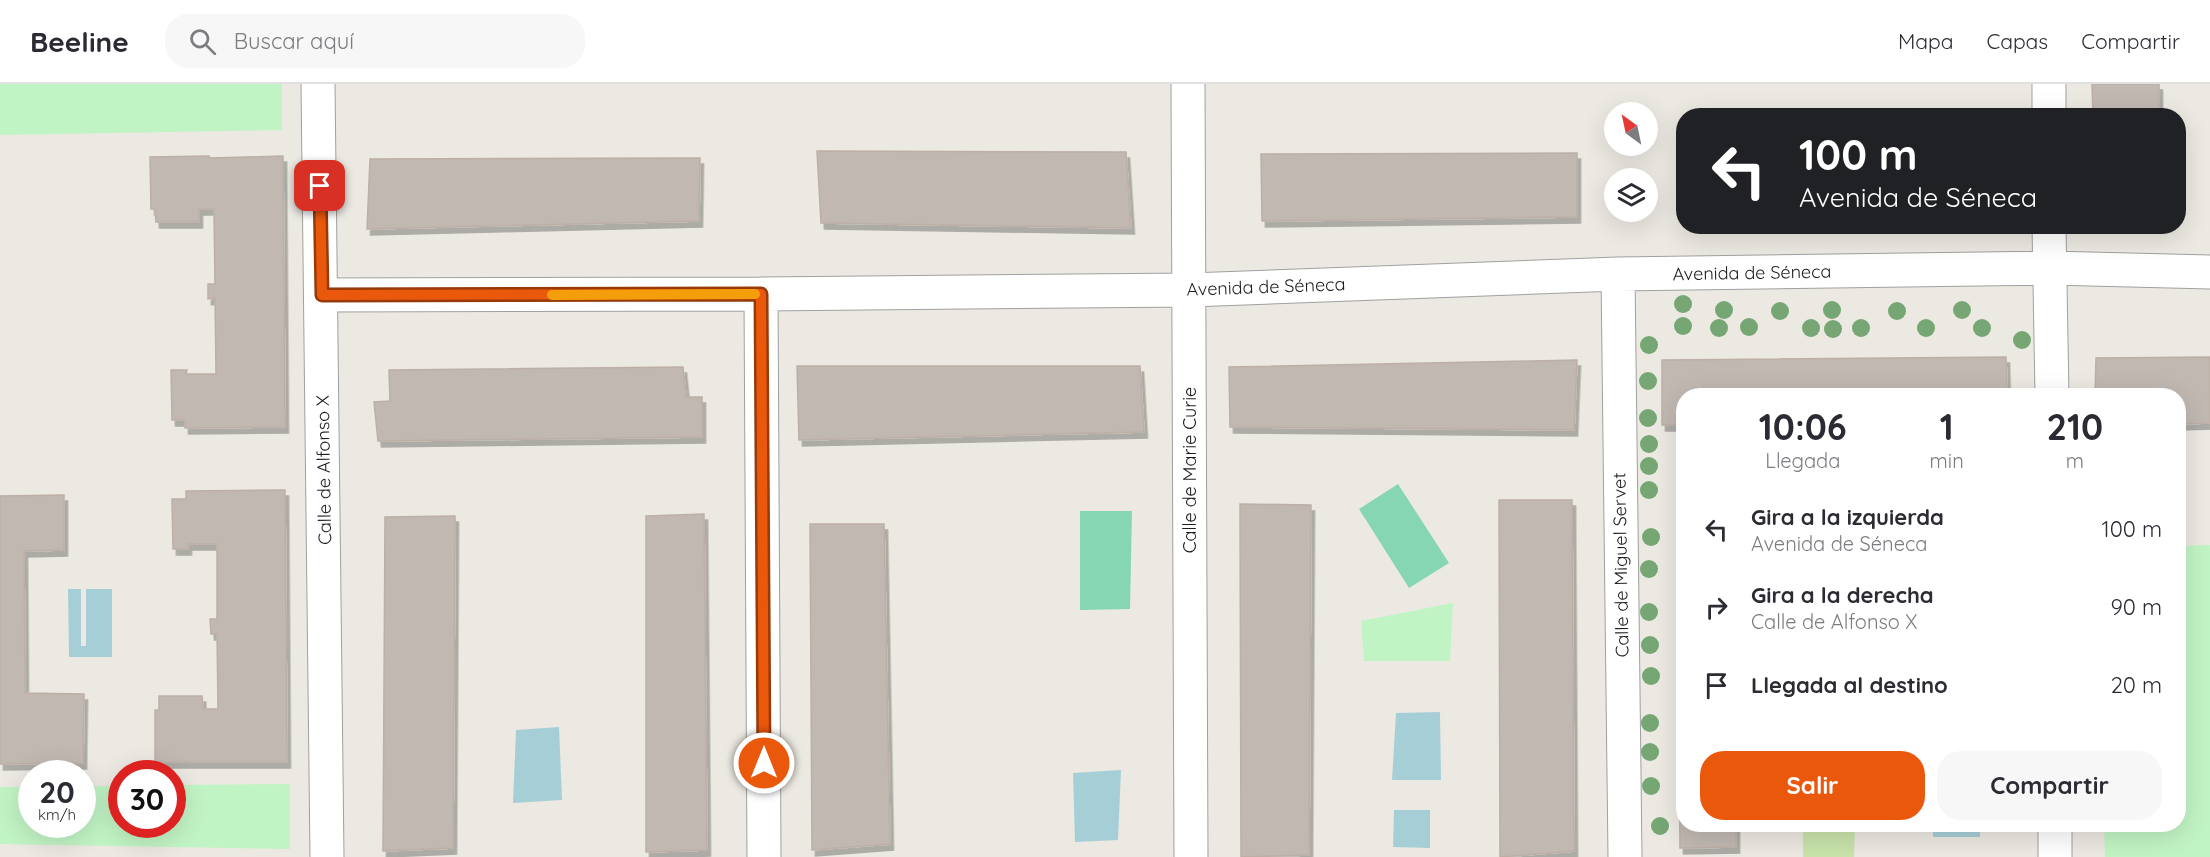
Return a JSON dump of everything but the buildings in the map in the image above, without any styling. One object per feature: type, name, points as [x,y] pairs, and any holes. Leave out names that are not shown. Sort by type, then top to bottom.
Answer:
[{"type":"street","name":"Calle de Alfonso X","points":[[318,84],[327,857]]},
{"type":"street","name":"Calle de Marie Curie","points":[[1188,84],[1191,857]]},
{"type":"street","points":[[2049,84],[2049,108]]},
{"type":"street","points":[[2049,234],[2052,388]]},
{"type":"street","name":"Avenida de Séneca","points":[[322,295],[1190,290],[1618,274],[2050,268],[2210,272]]},
{"type":"street","name":"Calle de Miguel Servet","points":[[1618,274],[1625,857]]},
{"type":"street","points":[[761,294],[764,857]]},
{"type":"street","points":[[2055,832],[2055,857]]},
{"type":"green space","points":[[0,84],[282,84],[282,130],[0,135]]},
{"type":"green space","points":[[1398,484],[1449,563],[1409,588],[1359,509]]},
{"type":"green space","points":[[1080,511],[1132,511],[1130,609],[1080,610]]},
{"type":"green space","points":[[2210,545],[2210,857],[2105,857],[2104,832],[2186,832],[2186,546]]},
{"type":"green space","points":[[1453,603],[1450,661],[1364,661],[1361,621]]},
{"type":"green space","points":[[290,784],[290,849],[0,844],[0,787],[18,787],[18,838],[96,838],[96,786],[108,786],[108,838],[186,838],[186,785]]},
{"type":"green space","points":[[1803,832],[1855,832],[1854,857],[1803,857]]},
{"type":"water","points":[[68,589],[81,589],[81,646],[86,646],[86,589],[112,589],[112,657],[69,657]]},
{"type":"water","points":[[1440,712],[1441,780],[1392,780],[1396,713]]},
{"type":"water","points":[[559,727],[562,800],[513,803],[516,730]]},
{"type":"water","points":[[1121,770],[1118,840],[1075,842],[1073,773]]},
{"type":"water","points":[[1394,810],[1430,810],[1430,848],[1393,847]]},
{"type":"water","points":[[1933,832],[1980,832],[1980,837],[1933,837]]},
{"type":"slow traffic","points":[[552,295],[755,294]]},
{"type":"route","points":[[320,186],[322,295],[761,294],[764,763]]}]
